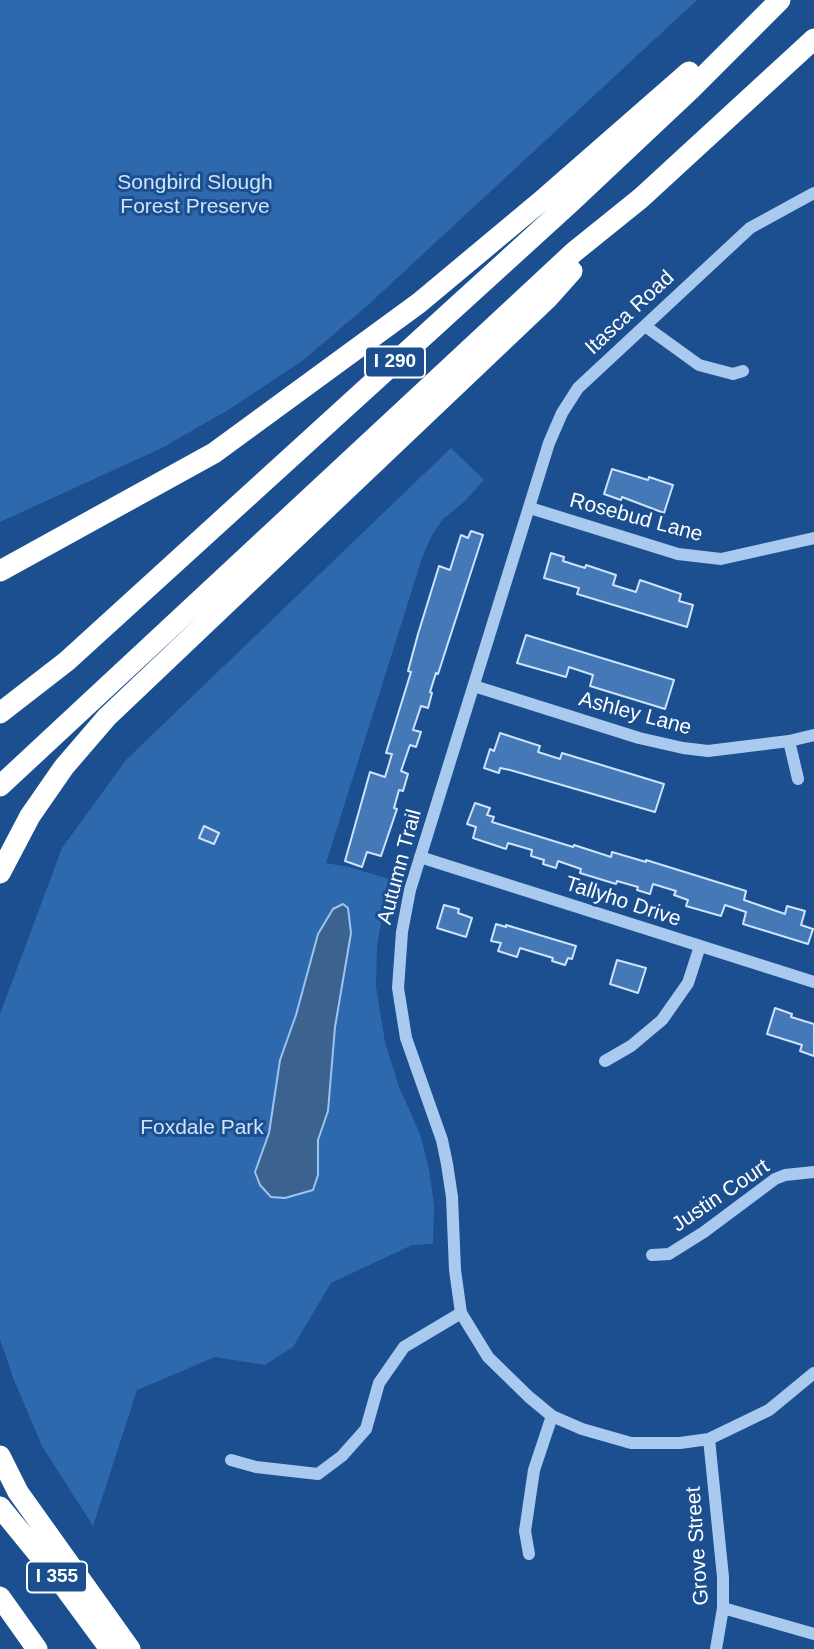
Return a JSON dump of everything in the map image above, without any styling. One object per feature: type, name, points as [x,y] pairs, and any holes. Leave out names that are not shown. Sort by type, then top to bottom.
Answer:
[{"type":"highway","points":[[0,571],[214,453],[419,303],[704,59],[779,0]]},
{"type":"highway","name":"I 290","points":[[0,713],[67,661],[539,231],[691,89],[779,0]]},
{"type":"highway","name":"I 290","points":[[0,786],[575,252],[641,198],[814,38]]},
{"type":"highway","points":[[0,873],[30,816],[64,767],[107,717],[547,299],[641,198]]},
{"type":"highway","points":[[0,1457],[19,1492],[130,1649]]},
{"type":"highway","name":"I 355","points":[[0,1507],[57,1577],[110,1649]]},
{"type":"highway","name":"I 355","points":[[0,1597],[37,1649]]},
{"type":"street","name":"Itasca Road","points":[[530,508],[549,443],[562,413],[578,388],[750,228],[814,193]]},
{"type":"street","points":[[645,326],[699,365],[733,374],[743,370]]},
{"type":"street","name":"Rosebud Lane","points":[[530,508],[678,554],[721,559],[814,538]]},
{"type":"street","name":"Autumn Trail","points":[[530,508],[420,857],[402,932],[398,988],[406,1038],[442,1140],[447,1164],[461,1313],[488,1357],[552,1416],[582,1429],[631,1443],[680,1443],[709,1439],[769,1410],[814,1373]]},
{"type":"street","name":"Ashley Lane","points":[[474,687],[639,738],[682,748],[708,751],[789,741],[814,735]]},
{"type":"street","points":[[789,741],[798,779]]},
{"type":"street","name":"Tallyho Drive","points":[[420,857],[814,982]]},
{"type":"street","points":[[605,1060],[631,1046],[662,1020],[688,983],[700,946]]},
{"type":"street","name":"Justin Court","points":[[652,1255],[669,1254],[704,1232],[775,1179],[785,1175],[814,1172]]},
{"type":"street","points":[[231,1460],[256,1467],[318,1474],[342,1456],[366,1429],[379,1383],[404,1347],[461,1313]]},
{"type":"street","points":[[528,1554],[525,1531],[534,1470],[552,1416]]},
{"type":"street","name":"Grove Street","points":[[709,1439],[723,1577],[723,1608],[716,1649]]},
{"type":"street","points":[[723,1608],[814,1633]]},
{"type":"green space","name":"Songbird Slough Forest Preserve","points":[[0,0],[697,0],[368,305],[302,361],[228,410],[162,448],[0,522]]},
{"type":"green space","name":"Foxdale Park","points":[[451,448],[484,480],[465,501],[443,519],[422,558],[326,863],[389,879],[377,945],[376,987],[385,1042],[399,1087],[420,1134],[429,1169],[434,1206],[433,1244],[412,1245],[331,1283],[293,1347],[265,1365],[215,1357],[137,1390],[93,1526],[42,1446],[0,1339],[0,1014],[62,848],[126,760]]},
{"type":"shaded area","points":[[343,904],[348,908],[351,933],[335,1027],[328,1111],[318,1140],[318,1175],[313,1190],[285,1198],[271,1197],[260,1185],[255,1172],[269,1133],[280,1060],[296,1015],[318,934],[333,909]]},
{"type":"building","points":[[612,469],[673,485],[664,513],[622,497],[621,500],[604,494]]},
{"type":"building","points":[[471,531],[483,535],[438,674],[436,673],[428,708],[421,706],[413,730],[421,732],[416,747],[410,745],[401,771],[408,774],[403,791],[399,790],[394,808],[397,809],[381,856],[367,852],[362,867],[345,861],[370,772],[385,777],[392,754],[386,753],[439,566],[450,570],[461,535],[468,538]]},
{"type":"building","points":[[551,553],[564,557],[563,561],[616,575],[613,585],[636,592],[640,580],[681,594],[679,601],[693,605],[687,627],[577,594],[579,588],[544,578]]},
{"type":"building","points":[[526,635],[674,680],[665,709],[590,686],[593,675],[569,667],[566,677],[517,663]]},
{"type":"building","points":[[500,733],[540,746],[538,752],[560,759],[562,753],[664,784],[655,812],[510,770],[500,768],[499,773],[484,768],[490,749],[494,751]]},
{"type":"building","points":[[475,803],[490,808],[487,815],[494,817],[492,822],[611,857],[612,852],[646,860],[746,891],[744,900],[785,914],[787,906],[805,911],[801,925],[813,929],[808,944],[743,924],[746,912],[725,905],[721,916],[686,906],[688,900],[674,895],[676,891],[653,884],[650,894],[637,890],[638,887],[617,881],[616,884],[580,873],[581,869],[558,861],[556,868],[543,864],[544,860],[531,856],[532,850],[508,843],[506,849],[473,838],[476,827],[467,824]]},
{"type":"building","points":[[204,826],[219,833],[214,844],[199,838]]},
{"type":"building","points":[[444,905],[459,909],[458,913],[472,918],[466,937],[437,928]]},
{"type":"building","points":[[496,924],[576,946],[572,959],[568,958],[565,965],[552,961],[553,958],[520,948],[517,957],[498,951],[501,943],[491,941]]},
{"type":"building","points":[[617,960],[646,968],[638,993],[610,984]]},
{"type":"building","points":[[775,1008],[792,1014],[791,1017],[814,1024],[814,1056],[800,1051],[802,1045],[767,1034]]}]
